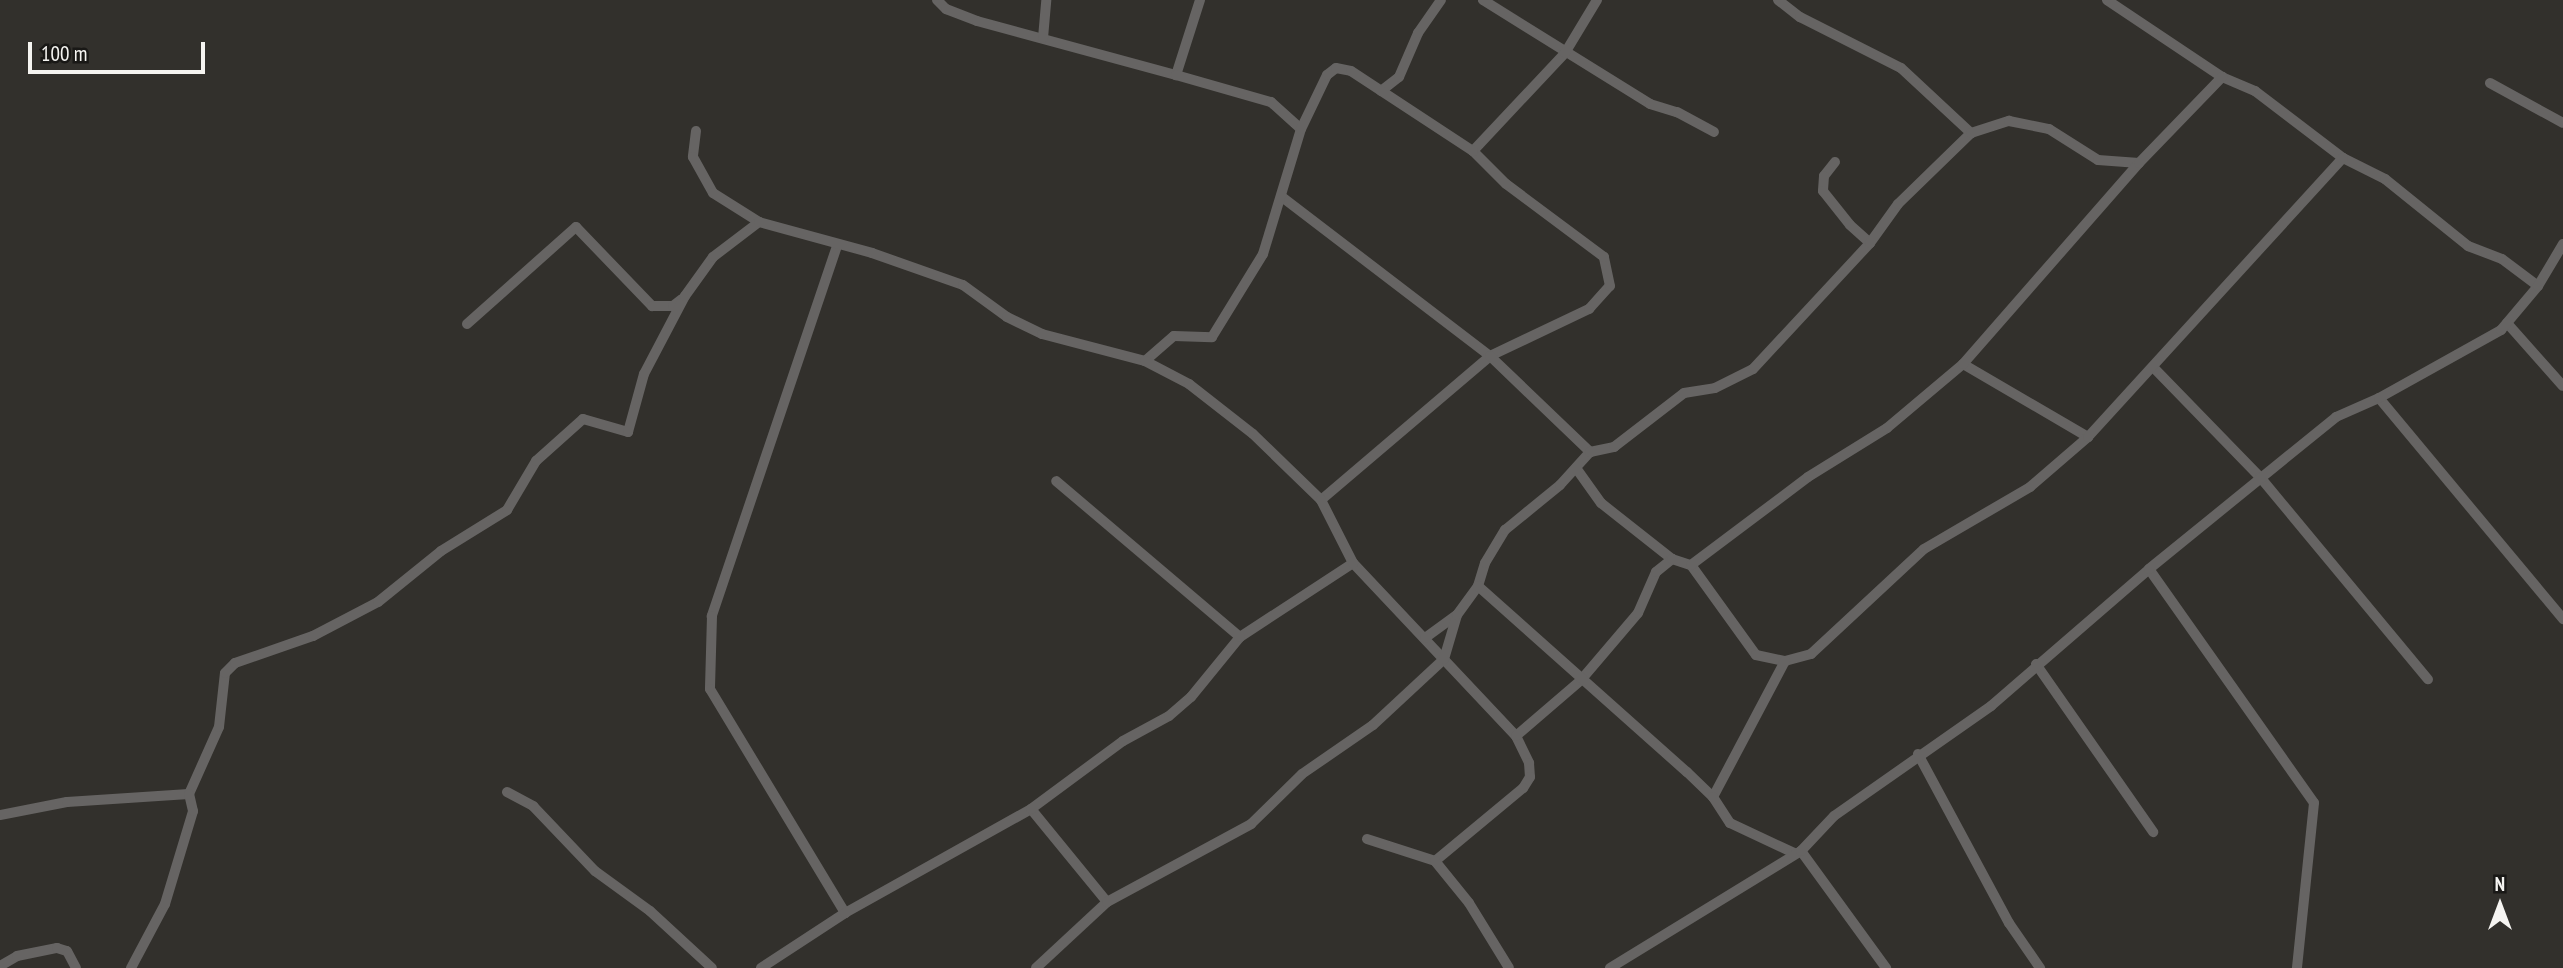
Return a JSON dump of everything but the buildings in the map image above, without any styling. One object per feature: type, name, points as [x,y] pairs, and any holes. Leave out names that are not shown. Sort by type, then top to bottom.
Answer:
[{"type":"street","points":[[937,0],[946,9],[977,21],[1043,37],[1271,102],[1301,129]]},
{"type":"street","points":[[1043,37],[1046,0]]},
{"type":"street","points":[[1176,75],[1200,0]]},
{"type":"street","points":[[1381,91],[1399,77],[1418,33],[1441,0]]},
{"type":"street","points":[[1483,0],[1650,104],[1677,112],[1714,132]]},
{"type":"street","points":[[1473,152],[1565,53],[1597,0]]},
{"type":"street","points":[[1778,0],[1800,16],[1901,68],[1970,133]]},
{"type":"street","points":[[2107,0],[2222,76],[2255,91],[2343,158],[2385,179],[2468,246],[2502,259],[2538,286]]},
{"type":"street","points":[[1145,361],[1174,336],[1212,337],[1263,254],[1301,129],[1327,75],[1336,68],[1351,71],[1473,152],[1506,184],[1604,257],[1610,272],[1609,286],[1589,309],[1490,356],[1321,500]]},
{"type":"street","points":[[1691,565],[1808,477],[1887,428],[1963,364],[2139,163],[2222,76]]},
{"type":"street","points":[[2490,83],[2563,123]]},
{"type":"street","points":[[1425,638],[1457,615],[1479,586],[1485,564],[1505,530],[1576,468],[1590,452],[1614,447],[1684,393],[1714,388],[1753,369],[1871,243],[1898,204],[1970,133],[2009,121],[2049,129],[2098,160],[2139,163]]},
{"type":"street","points":[[696,131],[693,157],[713,194],[759,222],[838,246],[872,253],[963,285],[1007,317],[1042,334],[1145,361],[1189,384],[1253,434],[1321,500],[1353,564],[1516,736],[1529,763],[1530,777],[1523,788],[1435,861]]},
{"type":"street","points":[[1576,468],[1601,503],[1672,559],[1691,565],[1756,655],[1785,661],[1811,654],[1924,549],[2030,487],[2088,437],[2343,158]]},
{"type":"street","points":[[1835,162],[1824,176],[1823,191],[1850,225],[1871,243]]},
{"type":"street","points":[[1282,197],[1490,356],[1590,452]]},
{"type":"street","points":[[131,968],[165,904],[193,811],[189,794],[219,727],[225,673],[235,663],[313,636],[378,602],[441,551],[506,510],[536,461],[583,419],[628,432],[644,374],[685,296],[713,257],[759,222]]},
{"type":"street","points":[[467,324],[576,227],[652,306],[673,306],[685,296]]},
{"type":"street","points":[[1610,968],[1797,852],[1834,816],[1918,754],[1991,706],[2148,569],[2336,417],[2379,398],[2507,323],[2538,286],[2563,244]]},
{"type":"street","points":[[838,246],[712,616],[710,690],[845,913]]},
{"type":"street","points":[[2507,323],[2563,386]]},
{"type":"street","points":[[1963,364],[2088,437]]},
{"type":"street","points":[[2153,366],[2260,477],[2428,679]]},
{"type":"street","points":[[2379,398],[2563,619]]},
{"type":"street","points":[[1056,481],[1240,637]]},
{"type":"street","points":[[1516,736],[1581,680],[1638,613],[1656,572],[1672,559]]},
{"type":"street","points":[[761,968],[845,913],[1031,809],[1123,741],[1170,716],[1191,697],[1240,637],[1353,564]]},
{"type":"street","points":[[2148,569],[2314,803],[2297,968]]},
{"type":"street","points":[[1479,586],[1713,797],[1730,823],[1797,852],[1886,968]]},
{"type":"street","points":[[1036,968],[1107,902],[1251,824],[1301,774],[1373,725],[1444,659],[1457,615]]},
{"type":"street","points":[[1713,797],[1785,661]]},
{"type":"street","points":[[2036,664],[2153,832]]},
{"type":"street","points":[[1918,754],[2009,923],[2040,968]]},
{"type":"street","points":[[507,792],[533,806],[595,871],[650,911],[712,968]]},
{"type":"street","points":[[0,815],[67,802],[189,794]]},
{"type":"street","points":[[1031,809],[1107,902]]},
{"type":"street","points":[[1367,839],[1435,861],[1469,903],[1509,968]]},
{"type":"street","points":[[0,966],[17,956],[57,948],[67,951],[76,968]]}]
